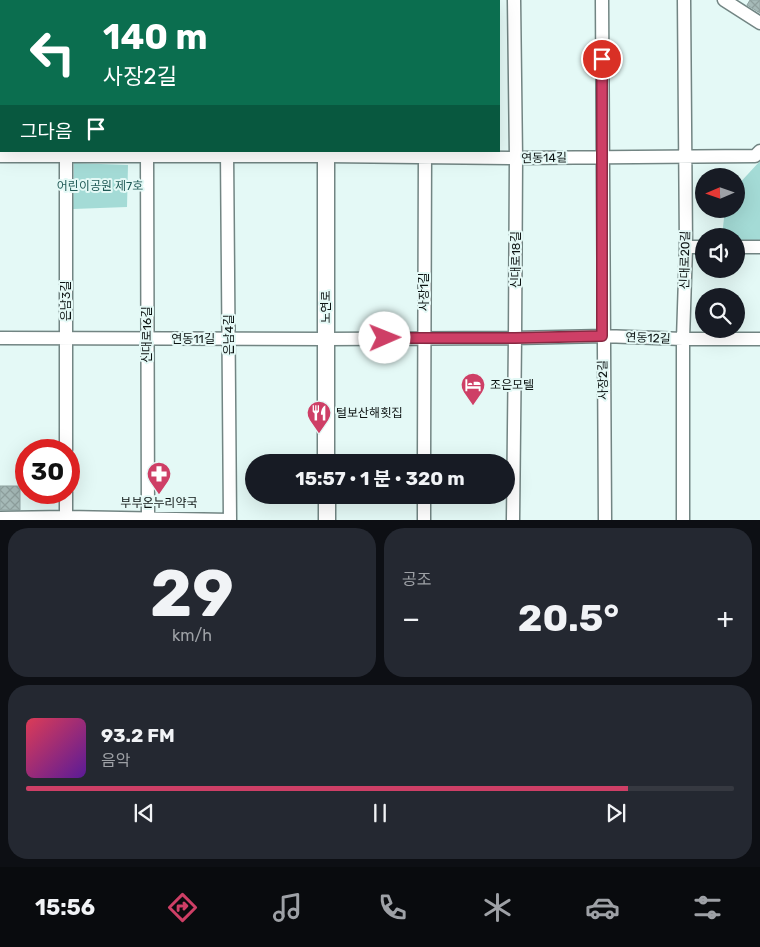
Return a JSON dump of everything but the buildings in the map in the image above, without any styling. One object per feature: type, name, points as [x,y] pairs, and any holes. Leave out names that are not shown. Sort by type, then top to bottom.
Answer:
[{"type":"main road","name":"노연로","points":[[326,154],[326,454]]},
{"type":"main road","points":[[326,504],[327,520]]},
{"type":"street","name":"신대로18길","points":[[513,520],[516,158],[514,0]]},
{"type":"street","name":"사장2길","points":[[602,0],[602,336],[605,520]]},
{"type":"street","name":"신대로20길","points":[[683,520],[683,339],[686,247],[684,0]]},
{"type":"street","points":[[724,0],[760,23]]},
{"type":"street","name":"연동14길","points":[[0,156],[66,154],[326,154],[516,158],[755,156],[760,151]]},
{"type":"street","name":"은남3길","points":[[66,154],[66,439]]},
{"type":"street","name":"신대로16길","points":[[147,154],[148,519]]},
{"type":"street","name":"은남4길","points":[[227,154],[230,520]]},
{"type":"street","name":"사장1길","points":[[424,454],[425,155]]},
{"type":"street","points":[[686,247],[695,247]]},
{"type":"street","points":[[745,247],[760,247]]},
{"type":"street","name":"연동12길","points":[[326,339],[602,336],[760,339]]},
{"type":"street","name":"연동11길","points":[[0,338],[326,339]]},
{"type":"street","points":[[66,504],[66,518]]},
{"type":"street","points":[[424,504],[424,520]]},
{"type":"street","points":[[0,518],[230,520]]},
{"type":"green space","points":[[760,161],[760,243],[745,243],[745,228],[723,228],[724,218],[745,218],[745,177]]},
{"type":"green space","name":"어린이공원 제7호","points":[[74,163],[128,165],[127,207],[73,209]]},
{"type":"place","name":"조은모텔","points":[[473,406]]},
{"type":"place","name":"털보산해횟집","points":[[319,434]]},
{"type":"place","name":"부부온누리약국","points":[[159,495]]},
{"type":"route","points":[[385,338],[602,336],[602,59]]}]
